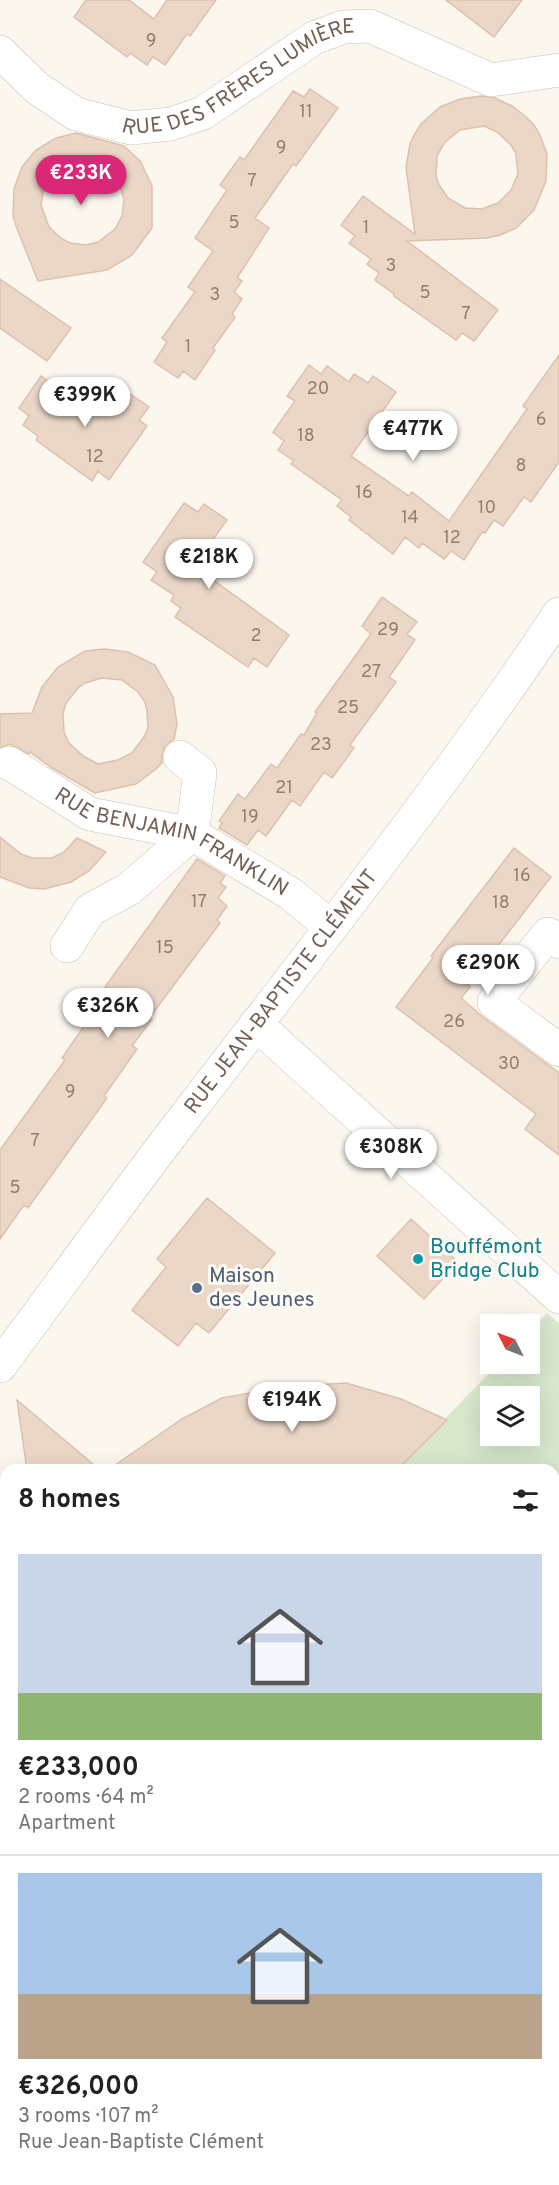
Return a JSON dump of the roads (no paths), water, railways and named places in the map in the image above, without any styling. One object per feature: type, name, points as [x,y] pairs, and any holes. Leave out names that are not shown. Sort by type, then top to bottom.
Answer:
[{"type":"street","name":"RUE DES FRÈRES LUMIÈRE","points":[[0,52],[37,88],[76,114],[131,128],[171,124],[203,113],[314,38],[343,27],[370,26],[491,80],[559,70]]},
{"type":"street","name":"RUE JEAN-BAPTISTE CLÉMENT","points":[[0,1366],[497,704],[559,614]]},
{"type":"street","points":[[67,946],[90,910],[129,889],[192,834],[200,773],[180,757]]},
{"type":"street","name":"RUE BENJAMIN FRANKLIN","points":[[9,763],[90,814],[192,834],[291,894],[331,927]]},
{"type":"street","points":[[559,942],[548,934],[494,1002],[559,1050]]},
{"type":"street","points":[[256,1024],[559,1297]]},
{"type":"place","name":"Bouffémont Bridge Club","points":[[418,1259]]},
{"type":"place","name":"Maison des Jeunes","points":[[197,1288]]}]
